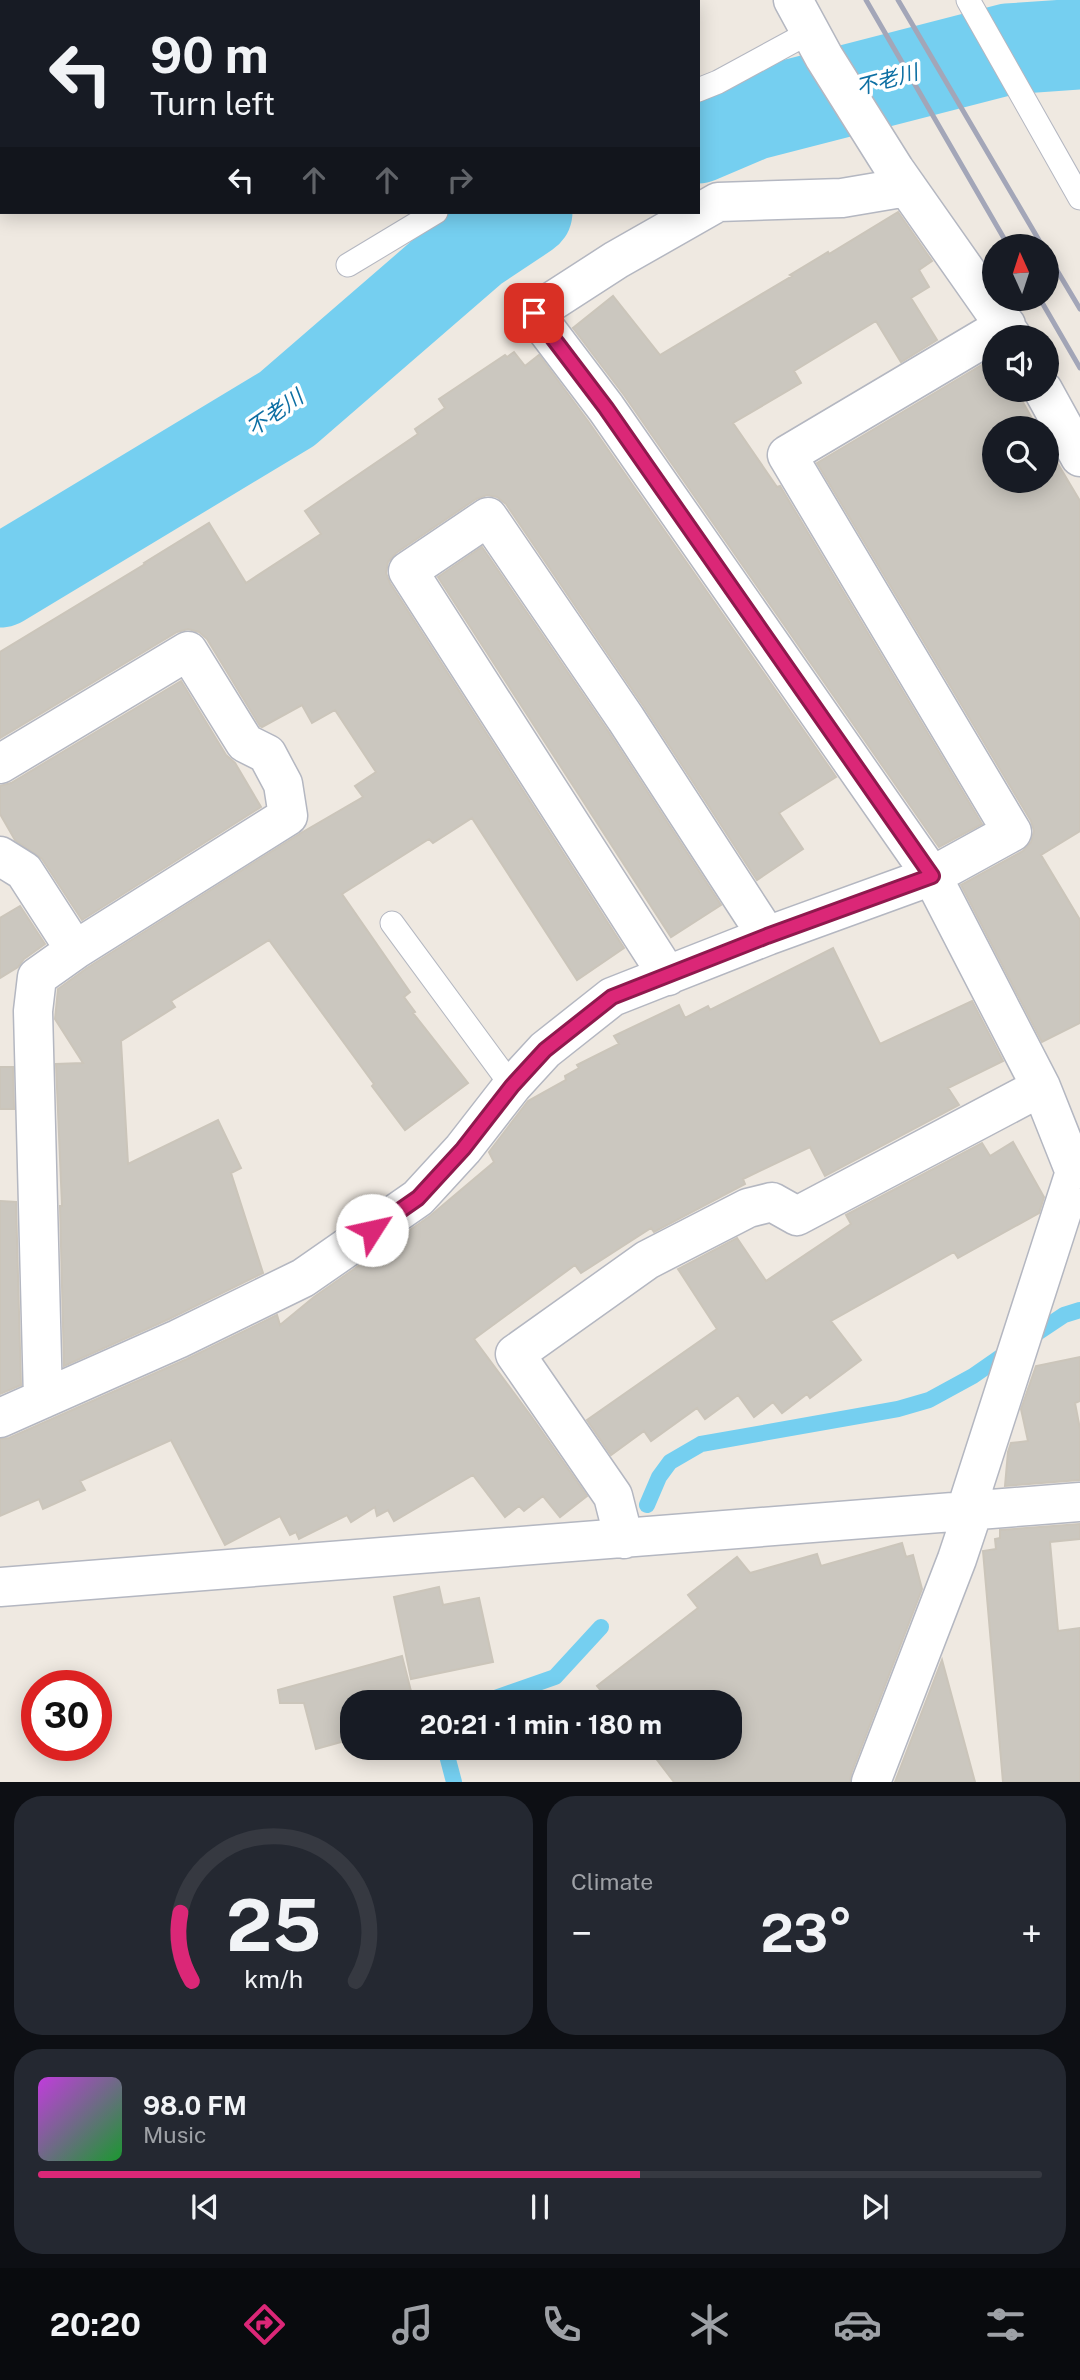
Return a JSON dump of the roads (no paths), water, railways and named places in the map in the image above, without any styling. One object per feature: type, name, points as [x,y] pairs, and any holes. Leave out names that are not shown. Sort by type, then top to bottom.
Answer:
[{"type":"street","points":[[809,30],[901,178],[1006,325]]},
{"type":"street","points":[[700,212],[718,202],[842,198],[901,178]]},
{"type":"street","points":[[697,214],[616,260],[534,313],[606,408],[932,876],[1041,1087],[1077,1163],[969,1512],[957,1559],[871,1782]]},
{"type":"street","points":[[0,1418],[178,1339],[303,1278],[418,1198],[463,1149],[512,1086],[545,1050],[612,997],[767,936],[932,876],[1012,832],[788,455],[982,347]]},
{"type":"street","points":[[1050,402],[1080,457]]},
{"type":"street","points":[[668,975],[408,571],[488,517],[626,719],[767,936]]},
{"type":"street","points":[[0,764],[188,651],[245,743],[267,754],[282,784],[288,816],[75,950],[37,977],[33,1011],[43,1399]]},
{"type":"street","points":[[0,856],[24,871],[75,950]]},
{"type":"street","points":[[624,1539],[613,1496],[515,1354],[647,1260],[748,1208],[772,1202],[797,1216],[1041,1087]]},
{"type":"street","points":[[0,1587],[1080,1502]]},
{"type":"lane","points":[[968,0],[1080,198]]},
{"type":"lane","points":[[700,89],[718,82],[809,30]]},
{"type":"lane","points":[[348,265],[433,214]]},
{"type":"lane","points":[[392,923],[512,1086]]},
{"type":"waterway","name":"不老川","points":[[700,137],[752,115],[1008,49],[1080,44]]},
{"type":"waterway","name":"不老川","points":[[0,582],[287,409],[473,248],[524,214]]},
{"type":"waterway","points":[[1028,1339],[1064,1315],[1080,1310]]},
{"type":"waterway","points":[[647,1505],[659,1477],[670,1462],[701,1444],[898,1409],[929,1400],[973,1376],[1009,1351]]},
{"type":"waterway","points":[[518,1690],[555,1677],[601,1627]]},
{"type":"waterway","points":[[448,1760],[454,1782]]},
{"type":"railway","points":[[866,0],[1001,234]]},
{"type":"railway","points":[[898,0],[1035,234]]},
{"type":"railway","points":[[1059,274],[1080,309]]},
{"type":"railway","points":[[1048,312],[1080,368]]}]
